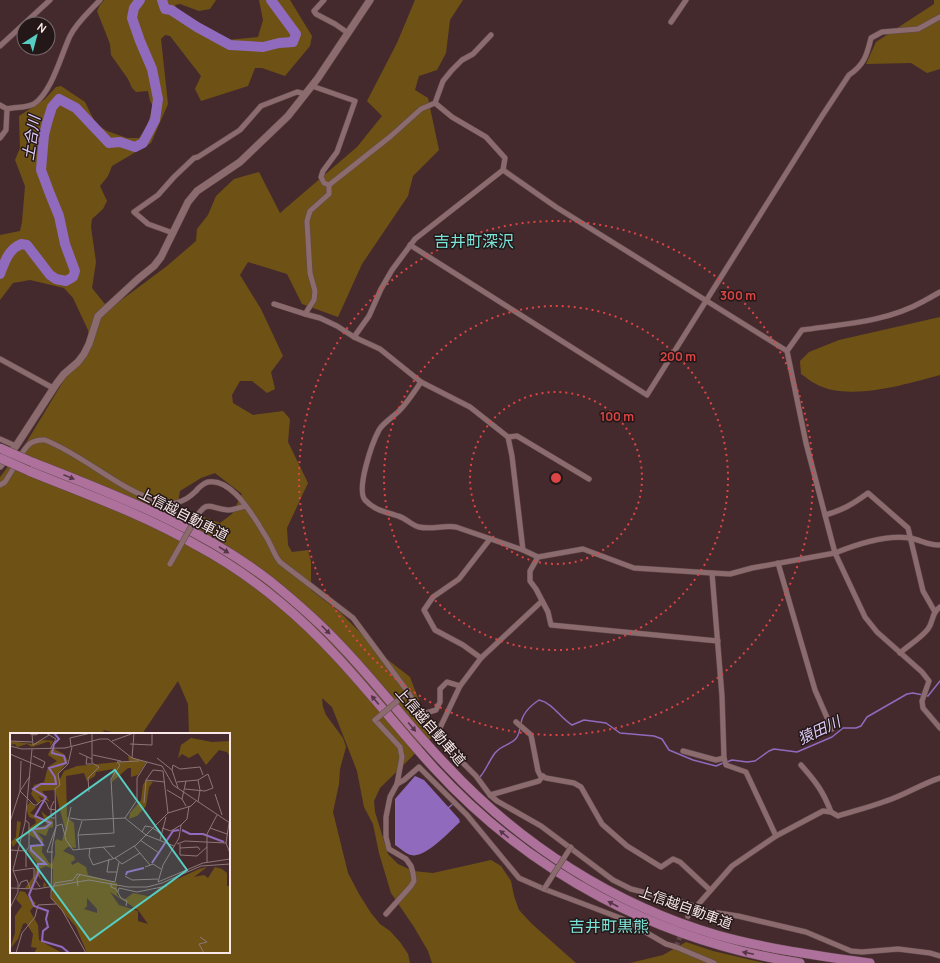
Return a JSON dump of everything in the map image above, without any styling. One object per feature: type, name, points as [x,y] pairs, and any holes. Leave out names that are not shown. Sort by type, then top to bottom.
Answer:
[{"type":"highway","name":"上信越自動車道","points":[[0,448],[30,466],[172,532],[216,556],[261,587],[300,620],[337,656],[432,766],[469,803],[512,840],[553,869],[617,906],[667,928],[727,948],[800,963]]},
{"type":"highway","name":"上信越自動車道","points":[[0,458],[30,466],[125,499],[177,523],[222,548],[267,579],[308,613],[344,649],[427,745],[481,801],[500,818],[537,846],[606,889],[651,911],[717,935],[779,949],[870,963]]},
{"type":"street","points":[[0,46],[50,0]]},
{"type":"street","points":[[0,105],[7,110],[26,107],[35,103],[52,82],[71,35],[85,15],[100,0]]},
{"type":"street","points":[[324,0],[314,11],[316,14],[348,33]]},
{"type":"street","points":[[0,466],[16,446],[53,388],[64,374],[78,362],[84,354],[89,344],[98,316],[154,266],[161,257],[188,202],[197,191],[240,162],[288,116],[312,86],[370,0]]},
{"type":"street","points":[[672,22],[686,0]]},
{"type":"street","points":[[410,245],[647,395],[822,116],[849,75],[855,71],[866,58],[871,38],[882,32],[918,29],[940,17]]},
{"type":"street","points":[[329,185],[391,136],[421,109],[434,102],[443,81],[452,70],[462,60],[473,54],[491,34]]},
{"type":"street","points":[[312,86],[355,101],[337,152],[322,171],[321,177],[324,183],[329,185]]},
{"type":"street","points":[[173,233],[148,224],[134,212],[158,195],[174,176],[194,158],[212,149],[240,130],[261,106],[297,92],[306,94]]},
{"type":"street","points":[[354,337],[369,316],[381,289],[392,270],[410,245],[430,226],[503,170],[505,158],[486,137],[452,117],[434,102]]},
{"type":"street","points":[[0,138],[6,130],[7,110]]},
{"type":"street","points":[[503,170],[556,207],[787,351],[806,443],[835,554],[865,617],[877,632],[922,672],[929,681],[922,701],[923,708],[940,728]]},
{"type":"street","points":[[305,314],[314,300],[315,292],[310,273],[307,220],[310,211],[329,194],[329,185]]},
{"type":"street","points":[[787,351],[802,330],[856,323],[896,314],[912,308],[940,292]]},
{"type":"street","points":[[274,304],[326,321],[354,337],[380,349],[421,382],[470,407],[508,436],[517,436],[589,479]]},
{"type":"street","points":[[0,359],[53,388]]},
{"type":"street","points":[[421,382],[400,410],[379,429],[365,467],[362,489],[364,499],[372,506],[385,513],[400,516],[414,526],[422,528],[449,526],[456,527],[524,550],[538,557],[584,549],[634,568],[712,574],[730,574],[778,563],[835,554],[887,538],[910,538],[934,546],[940,546]]},
{"type":"street","points":[[508,436],[524,550]]},
{"type":"street","points":[[0,439],[16,446]]},
{"type":"street","points":[[0,485],[5,482],[25,447],[31,442],[39,440],[44,440],[145,497],[158,502],[169,504],[181,502],[207,482],[216,482],[225,486],[246,506],[270,543],[274,555],[280,562],[354,618],[408,692],[417,708],[426,713],[436,710],[440,702],[440,689],[447,682],[460,686]]},
{"type":"street","points":[[825,514],[842,510],[868,493],[908,528],[923,591],[935,612]]},
{"type":"street","points":[[170,564],[201,510],[205,507],[213,505],[228,510],[246,506]]},
{"type":"street","points":[[481,658],[464,645],[434,630],[424,610],[433,597],[459,579],[490,539]]},
{"type":"street","points":[[538,557],[530,571],[530,580],[548,612],[551,625],[718,641]]},
{"type":"street","points":[[778,563],[815,690],[832,729]]},
{"type":"street","points":[[712,574],[722,696],[724,758],[726,765],[746,772],[776,836]]},
{"type":"street","points":[[542,601],[481,658],[460,686],[438,732],[442,742],[476,776],[497,801],[541,826],[571,847],[613,880],[631,890],[697,907],[705,911],[738,916],[806,932],[855,951],[898,949],[930,953],[940,956]]},
{"type":"street","points":[[900,653],[926,631],[932,624],[935,612],[940,607]]},
{"type":"street","points":[[386,914],[414,881],[411,866],[406,859],[391,851],[387,843],[386,817],[390,797],[397,784],[402,757],[400,747],[376,720],[408,692]]},
{"type":"street","points":[[516,722],[531,735],[538,771],[543,776],[581,787],[602,824],[627,846],[662,867],[674,859],[680,862],[710,890]]},
{"type":"street","points":[[683,751],[716,760],[724,758]]},
{"type":"street","points":[[801,765],[818,785],[826,799],[830,812]]},
{"type":"street","points":[[397,784],[419,767],[467,815],[519,878],[623,919],[666,944],[714,963]]},
{"type":"street","points":[[490,794],[540,781],[543,776]]},
{"type":"street","points":[[688,916],[732,866],[776,836],[823,811],[830,812],[838,816],[886,801],[917,788],[924,783],[940,778]]},
{"type":"street","points":[[544,889],[571,847]]},
{"type":"shaded area","points":[[104,0],[216,0],[210,9],[199,11],[180,4],[175,5],[177,9],[227,40],[258,37],[263,20],[259,0],[290,0],[312,36],[310,46],[285,76],[262,68],[255,68],[248,86],[201,101],[195,89],[201,76],[170,36],[165,35],[161,39],[168,104],[151,143],[112,166],[108,176],[100,186],[107,201],[103,209],[92,219],[91,227],[96,262],[92,288],[104,303],[112,307],[167,266],[196,241],[197,229],[208,215],[216,196],[234,179],[259,172],[280,213],[357,147],[382,116],[367,101],[397,43],[415,0],[463,0],[450,20],[446,53],[437,70],[419,76],[415,90],[428,98],[439,150],[413,176],[408,196],[362,264],[338,317],[302,304],[287,274],[248,262],[240,275],[261,309],[283,356],[271,372],[275,389],[267,393],[252,381],[240,381],[232,395],[233,403],[253,415],[283,411],[290,419],[288,442],[308,483],[287,528],[288,545],[292,552],[308,550],[311,562],[311,590],[341,613],[383,656],[410,677],[421,706],[431,723],[434,735],[380,788],[374,801],[375,812],[388,854],[398,864],[413,871],[433,873],[491,860],[501,866],[511,881],[519,910],[532,924],[576,963],[432,963],[428,951],[414,927],[391,893],[379,853],[373,824],[364,807],[357,771],[332,707],[322,698],[326,715],[343,738],[346,747],[340,769],[339,784],[333,812],[348,873],[371,913],[380,924],[390,931],[400,942],[408,954],[410,963],[0,963],[0,477],[26,443],[64,380],[91,347],[88,330],[73,298],[64,288],[30,280],[13,283],[0,300],[0,235],[20,231],[22,222],[25,186],[15,160],[20,148],[19,116],[45,99],[56,87],[61,86],[85,102],[96,124],[107,131],[127,138],[139,138],[147,127],[153,106],[150,101],[148,91],[136,92],[132,88],[128,79],[111,55],[110,44],[97,11]],"holes":[[[215,473],[242,494],[232,514],[220,523],[204,517],[187,522],[176,514],[180,491],[201,478]]]},
{"type":"shaded area","points":[[934,0],[940,0],[940,69],[927,73],[911,63],[866,64],[876,42],[934,4]]},
{"type":"shaded area","points":[[940,317],[940,375],[878,390],[844,391],[829,389],[816,384],[801,374],[800,361],[809,352],[839,340]]},
{"type":"shaded area","points":[[415,776],[424,780],[460,822],[430,849],[417,855],[411,855],[395,845],[395,799]]},
{"type":"shaded area","points":[[686,942],[713,951],[764,963],[630,963],[663,955]]},
{"type":"waterway","name":"土合川","points":[[0,274],[5,260],[13,249],[21,244],[27,245],[50,275],[56,279],[66,281],[73,277],[75,271],[65,244],[59,216],[41,170],[44,135],[47,123],[52,107],[59,99],[76,108],[109,143],[120,142],[135,147],[143,143],[155,120],[158,99],[152,69],[132,18],[134,8],[140,0]]},
{"type":"waterway","name":"土合川","points":[[162,0],[165,9],[171,10],[197,27],[230,45],[263,47],[279,43],[293,42],[296,34],[271,0]]},
{"type":"waterway","name":"猿田川","points":[[727,762],[732,760],[747,762],[755,761],[774,749],[797,752],[832,737],[843,728],[856,728],[861,726],[867,717],[907,694],[913,693],[928,696],[940,681]]},
{"type":"waterway","points":[[521,724],[523,716],[527,710],[539,700],[552,707],[572,725],[584,720],[606,723],[620,733],[654,736],[662,739],[669,750],[693,760],[716,766],[723,763]]},
{"type":"waterway","points":[[480,777],[495,753],[513,741],[516,738],[520,728]]},
{"type":"waterway","points":[[448,808],[453,804]]},
{"type":"tunnel","points":[[676,947],[688,916]]},
{"type":"district","name":"吉井町深沢","points":[[474,241]]},
{"type":"district","name":"吉井町黒熊","points":[[609,926]]}]
